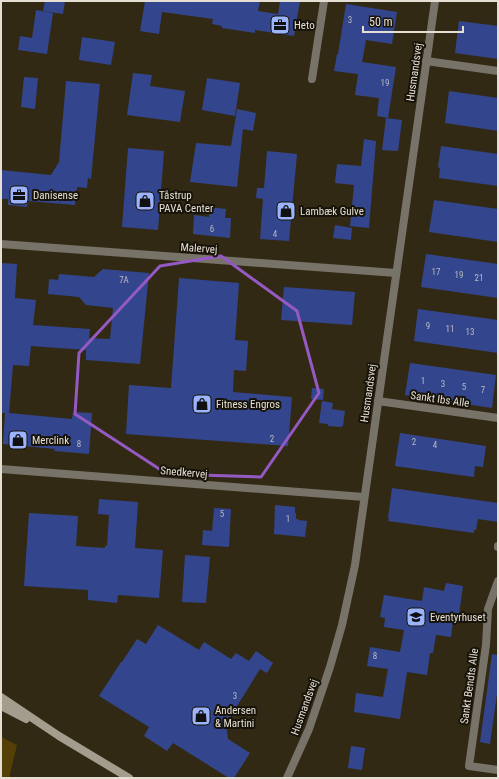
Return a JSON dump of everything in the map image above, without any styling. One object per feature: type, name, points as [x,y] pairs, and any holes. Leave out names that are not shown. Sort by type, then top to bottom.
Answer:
[{"type":"street","points":[[312,79],[324,1]]},
{"type":"street","name":"Husmandsvej","points":[[287,778],[309,729],[330,667],[342,625],[355,565],[435,1]]},
{"type":"street","points":[[426,61],[498,71]]},
{"type":"street","name":"Malervej","points":[[1,244],[396,273]]},
{"type":"street","name":"Sankt Ibs Alle","points":[[378,401],[498,418]]},
{"type":"street","name":"Snedkervej","points":[[1,469],[364,497]]},
{"type":"street","name":"Sankt Bendts Alle","points":[[498,582],[488,609],[486,645],[469,766],[498,770]]},
{"type":"street","points":[[1,697],[59,736],[129,778]]},
{"type":"street","points":[[1,706],[59,736]]},
{"type":"highlighted area","points":[[221,256],[297,311],[319,393],[261,477],[167,474],[75,414],[79,353],[160,266]]},
{"type":"shaded area","points":[[1,737],[17,745],[9,778],[1,778]]},
{"type":"building","points":[[45,1],[65,1],[63,14],[43,11]]},
{"type":"building","points":[[145,1],[260,1],[258,11],[278,14],[280,1],[300,1],[294,36],[255,30],[255,33],[222,28],[222,26],[212,24],[213,19],[162,12],[159,34],[140,31]]},
{"type":"building","points":[[346,4],[397,12],[392,44],[366,40],[362,62],[396,67],[388,118],[377,116],[379,98],[355,95],[358,74],[334,71]]},
{"type":"building","points":[[36,10],[53,13],[47,54],[18,50],[20,36],[32,38]]},
{"type":"building","points":[[459,21],[498,26],[498,59],[455,53]]},
{"type":"building","points":[[82,37],[115,42],[111,65],[79,60]]},
{"type":"building","points":[[133,73],[152,75],[150,86],[185,91],[180,122],[127,115]]},
{"type":"building","points":[[24,77],[38,78],[35,109],[21,107]]},
{"type":"building","points":[[207,78],[240,83],[235,116],[202,110]]},
{"type":"building","points":[[66,81],[100,84],[91,179],[88,178],[87,188],[77,187],[75,205],[28,201],[27,207],[8,205],[8,199],[1,199],[1,170],[51,175],[59,162]]},
{"type":"building","points":[[449,91],[498,98],[498,131],[445,123]]},
{"type":"building","points":[[237,109],[256,113],[253,131],[243,129],[237,187],[190,182],[196,143],[231,146]]},
{"type":"building","points":[[386,118],[402,120],[398,151],[382,150]]},
{"type":"building","points":[[364,139],[376,141],[369,228],[350,226],[354,185],[335,183],[337,164],[361,166]]},
{"type":"building","points":[[441,146],[498,154],[498,186],[439,178],[440,168],[438,167]]},
{"type":"building","points":[[128,148],[164,151],[158,230],[122,227]]},
{"type":"building","points":[[267,151],[297,154],[289,241],[260,239],[263,199],[256,198],[257,188],[264,188]]},
{"type":"building","points":[[434,200],[498,209],[498,242],[429,232]]},
{"type":"building","points":[[210,207],[226,209],[225,218],[231,218],[230,238],[193,234],[194,215],[209,217]]},
{"type":"building","points":[[335,225],[352,228],[351,240],[333,238]]},
{"type":"building","points":[[426,254],[498,264],[498,298],[421,287]]},
{"type":"building","points":[[1,263],[17,264],[15,298],[36,300],[33,325],[90,329],[89,338],[110,339],[113,308],[86,305],[79,297],[48,294],[49,279],[58,280],[59,274],[94,277],[103,269],[149,273],[140,364],[86,360],[86,350],[31,346],[29,366],[13,365],[9,413],[72,419],[73,412],[92,413],[89,454],[3,444],[5,413],[1,413]]},
{"type":"building","points":[[179,278],[239,283],[235,340],[248,341],[246,371],[234,370],[233,392],[292,397],[288,446],[126,434],[129,385],[171,388]]},
{"type":"building","points":[[284,287],[355,292],[352,325],[281,320]]},
{"type":"building","points":[[418,309],[498,320],[498,353],[414,341]]},
{"type":"building","points":[[410,363],[496,375],[492,408],[405,395]]},
{"type":"building","points":[[312,388],[324,389],[323,400],[311,399]]},
{"type":"building","points":[[322,401],[333,403],[332,409],[345,411],[343,426],[328,426],[328,424],[319,423]]},
{"type":"building","points":[[400,433],[486,446],[483,467],[475,466],[474,477],[395,466]]},
{"type":"building","points":[[392,488],[498,503],[498,522],[478,519],[474,533],[388,521]]},
{"type":"building","points":[[99,499],[138,502],[135,548],[163,550],[159,598],[118,595],[117,603],[88,600],[88,590],[24,586],[29,513],[78,516],[76,546],[105,548],[105,545],[107,546],[109,515],[98,514]]},
{"type":"building","points":[[275,505],[295,507],[296,519],[307,521],[305,537],[274,534]]},
{"type":"building","points":[[214,508],[231,509],[229,547],[202,545],[203,530],[212,531]]},
{"type":"building","points":[[185,555],[210,557],[206,603],[182,602]]},
{"type":"building","points":[[446,583],[463,586],[458,622],[453,621],[451,637],[436,635],[433,653],[430,653],[427,675],[407,672],[400,719],[354,712],[356,693],[383,697],[388,669],[367,666],[370,647],[400,652],[404,630],[384,627],[385,618],[380,617],[384,595],[422,601],[424,587],[444,591]]},
{"type":"building","points":[[158,625],[199,650],[204,642],[231,659],[236,653],[249,661],[256,651],[273,663],[267,673],[260,669],[226,724],[228,739],[250,753],[234,778],[229,778],[173,743],[167,751],[144,736],[149,727],[99,696],[137,639],[146,644]]},
{"type":"building","points":[[492,654],[498,655],[498,687],[490,744],[480,742]]},
{"type":"building","points":[[351,746],[365,748],[362,770],[348,768]]},
{"type":"place","name":"Heto","points":[[280,25]]},
{"type":"place","name":"Danisense","points":[[19,195]]},
{"type":"place","name":"Tåstrup PAVA Center","points":[[145,201]]},
{"type":"place","name":"Lambæk Gulve","points":[[286,211]]},
{"type":"place","name":"Fitness Engros","points":[[202,404]]},
{"type":"place","name":"Merclink","points":[[18,440]]},
{"type":"place","name":"Eventyrhuset","points":[[416,617]]},
{"type":"place","name":"Andersen & Martini","points":[[201,716]]}]
